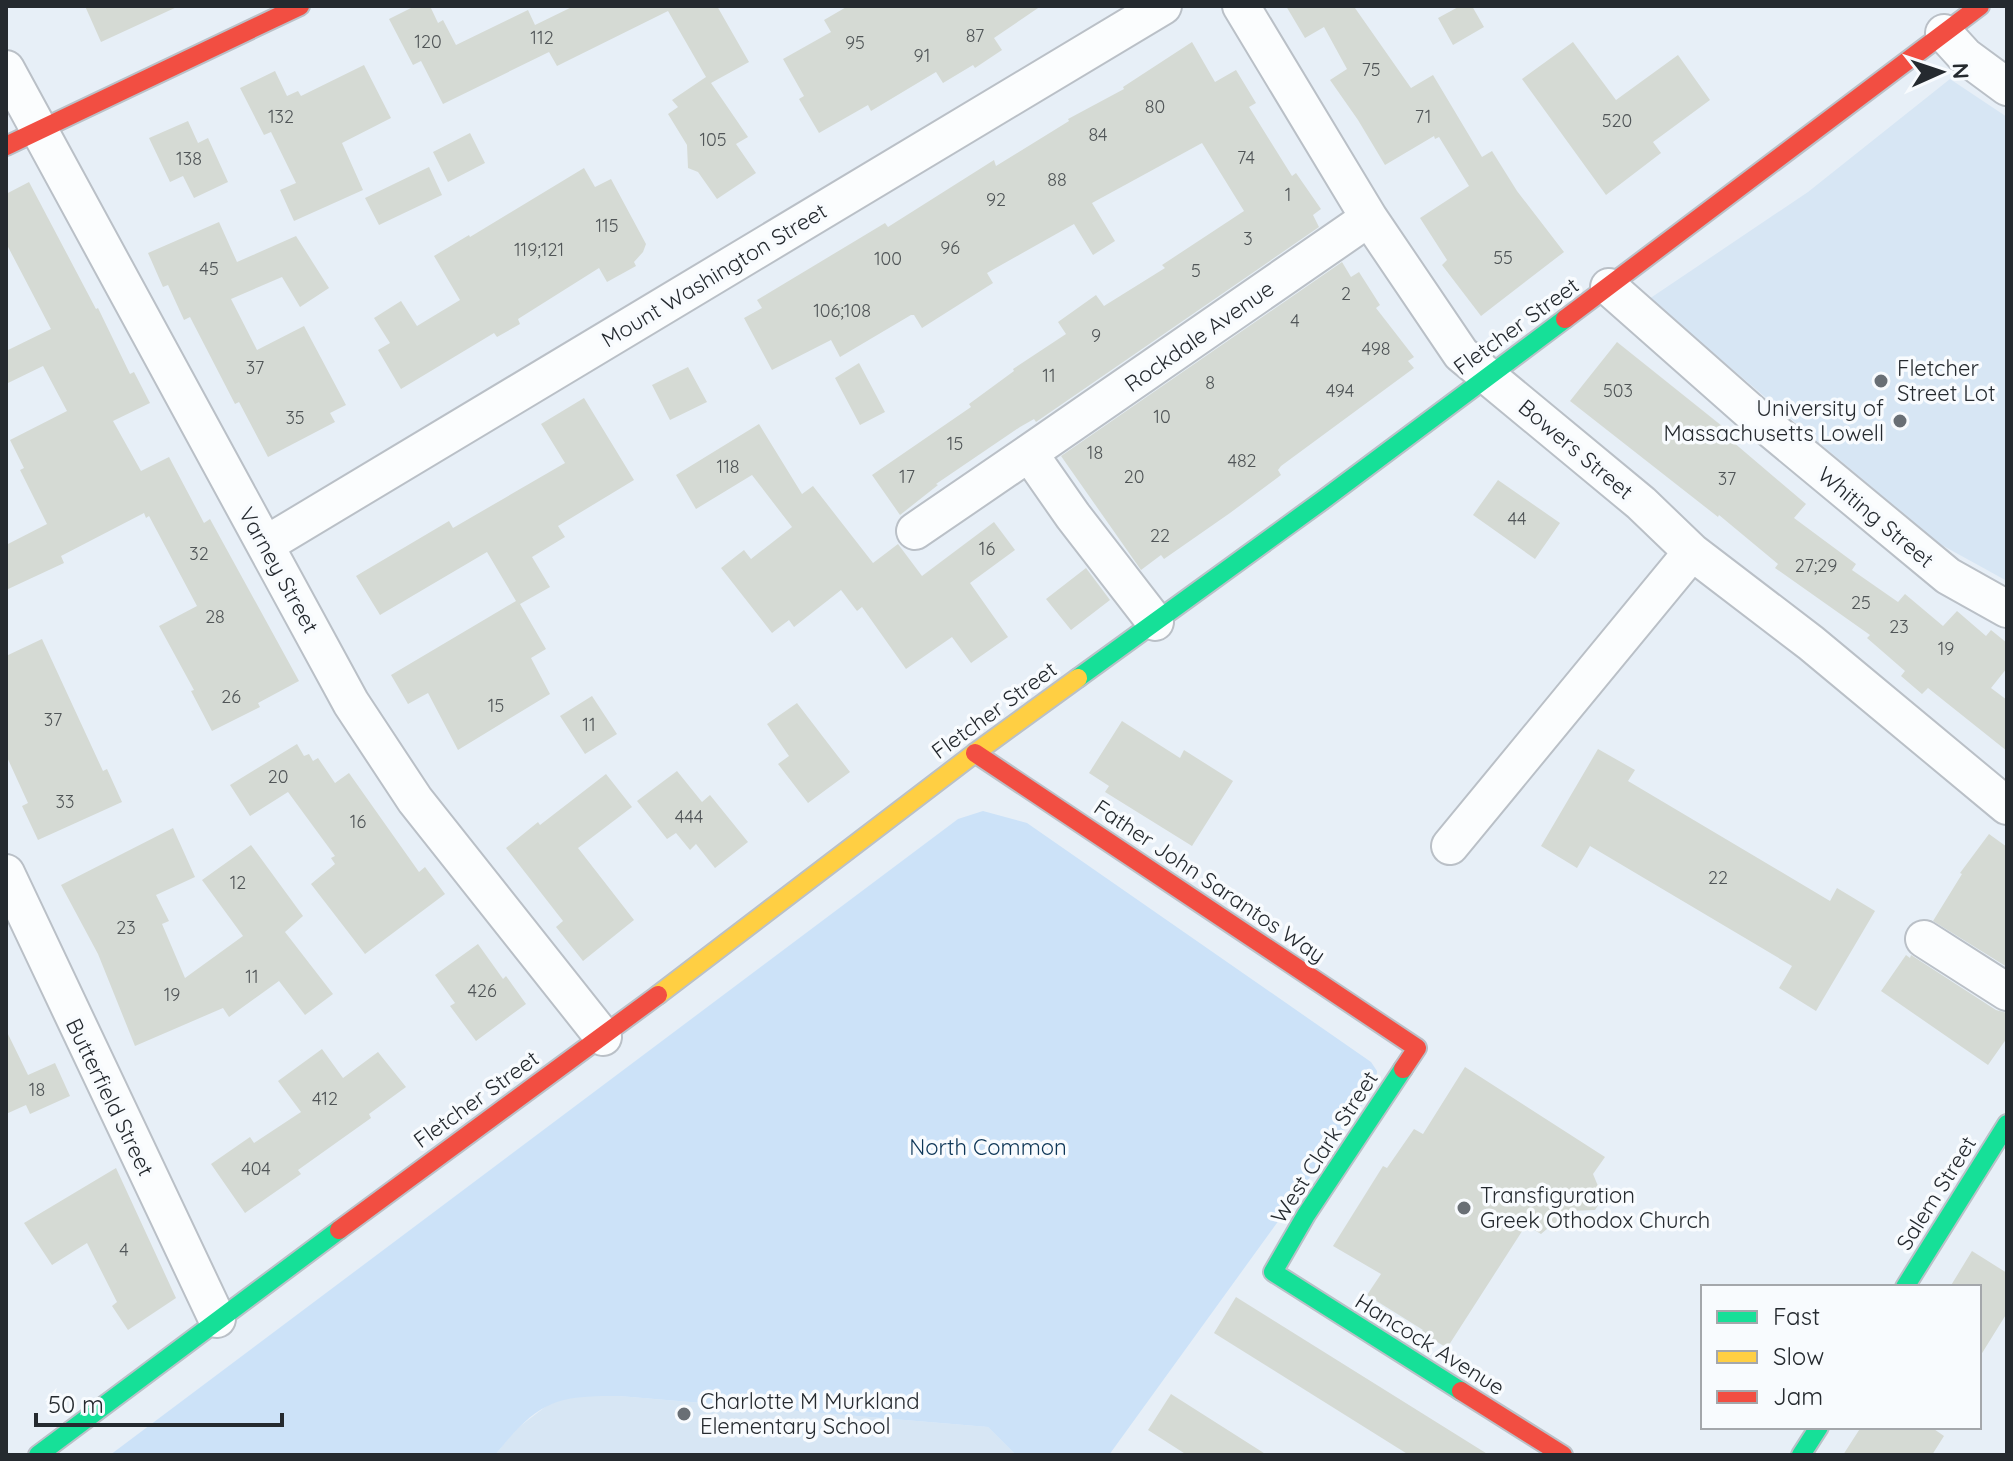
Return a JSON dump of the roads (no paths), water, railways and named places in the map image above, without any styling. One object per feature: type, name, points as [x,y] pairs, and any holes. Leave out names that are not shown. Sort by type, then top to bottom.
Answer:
[{"type":"main road","points":[[6,146],[300,6]]},
{"type":"main road","name":"Fletcher Street","points":[[38,1455],[217,1319],[603,1037],[975,753],[1609,287],[1662,243],[1980,6]]},
{"type":"main road","name":"Father John Sarantos Way","points":[[975,753],[1417,1048]]},
{"type":"main road","name":"West Clark Street","points":[[1273,1272],[1306,1215],[1417,1048]]},
{"type":"main road","name":"Salem Street","points":[[1906,1285],[2007,1124]]},
{"type":"main road","name":"Hancock Avenue","points":[[1273,1272],[1563,1455]]},
{"type":"main road","points":[[1801,1455],[1818,1429]]},
{"type":"street","name":"Mount Washington Street","points":[[265,545],[1163,6]]},
{"type":"street","name":"Bowers Street","points":[[1241,6],[1369,218],[1461,354],[1641,503],[1692,552],[1811,643],[2007,806]]},
{"type":"street","points":[[1944,33],[1965,56],[2007,87]]},
{"type":"street","name":"Varney Street","points":[[6,69],[351,703],[415,800],[603,1037]]},
{"type":"street","name":"Rockdale Avenue","points":[[915,531],[1369,218]]},
{"type":"street","name":"Whiting Street","points":[[1609,287],[1755,416],[1948,576],[2007,609]]},
{"type":"street","points":[[1029,453],[1155,622]]},
{"type":"street","points":[[1450,846],[1692,552]]},
{"type":"street","name":"Butterfield Street","points":[[6,873],[217,1319]]},
{"type":"street","points":[[1924,939],[2007,992]]},
{"type":"place","name":"Fletcher Street Lot","points":[[1881,381]]},
{"type":"place","name":"University of Massachusetts Lowell","points":[[1900,421]]},
{"type":"place","name":"Transfiguration Greek Othodox Church","points":[[1464,1208]]},
{"type":"place","name":"Charlotte M Murkland Elementary School","points":[[684,1414]]},
{"type":"park label","name":"North Common","points":[[988,1147]]}]
